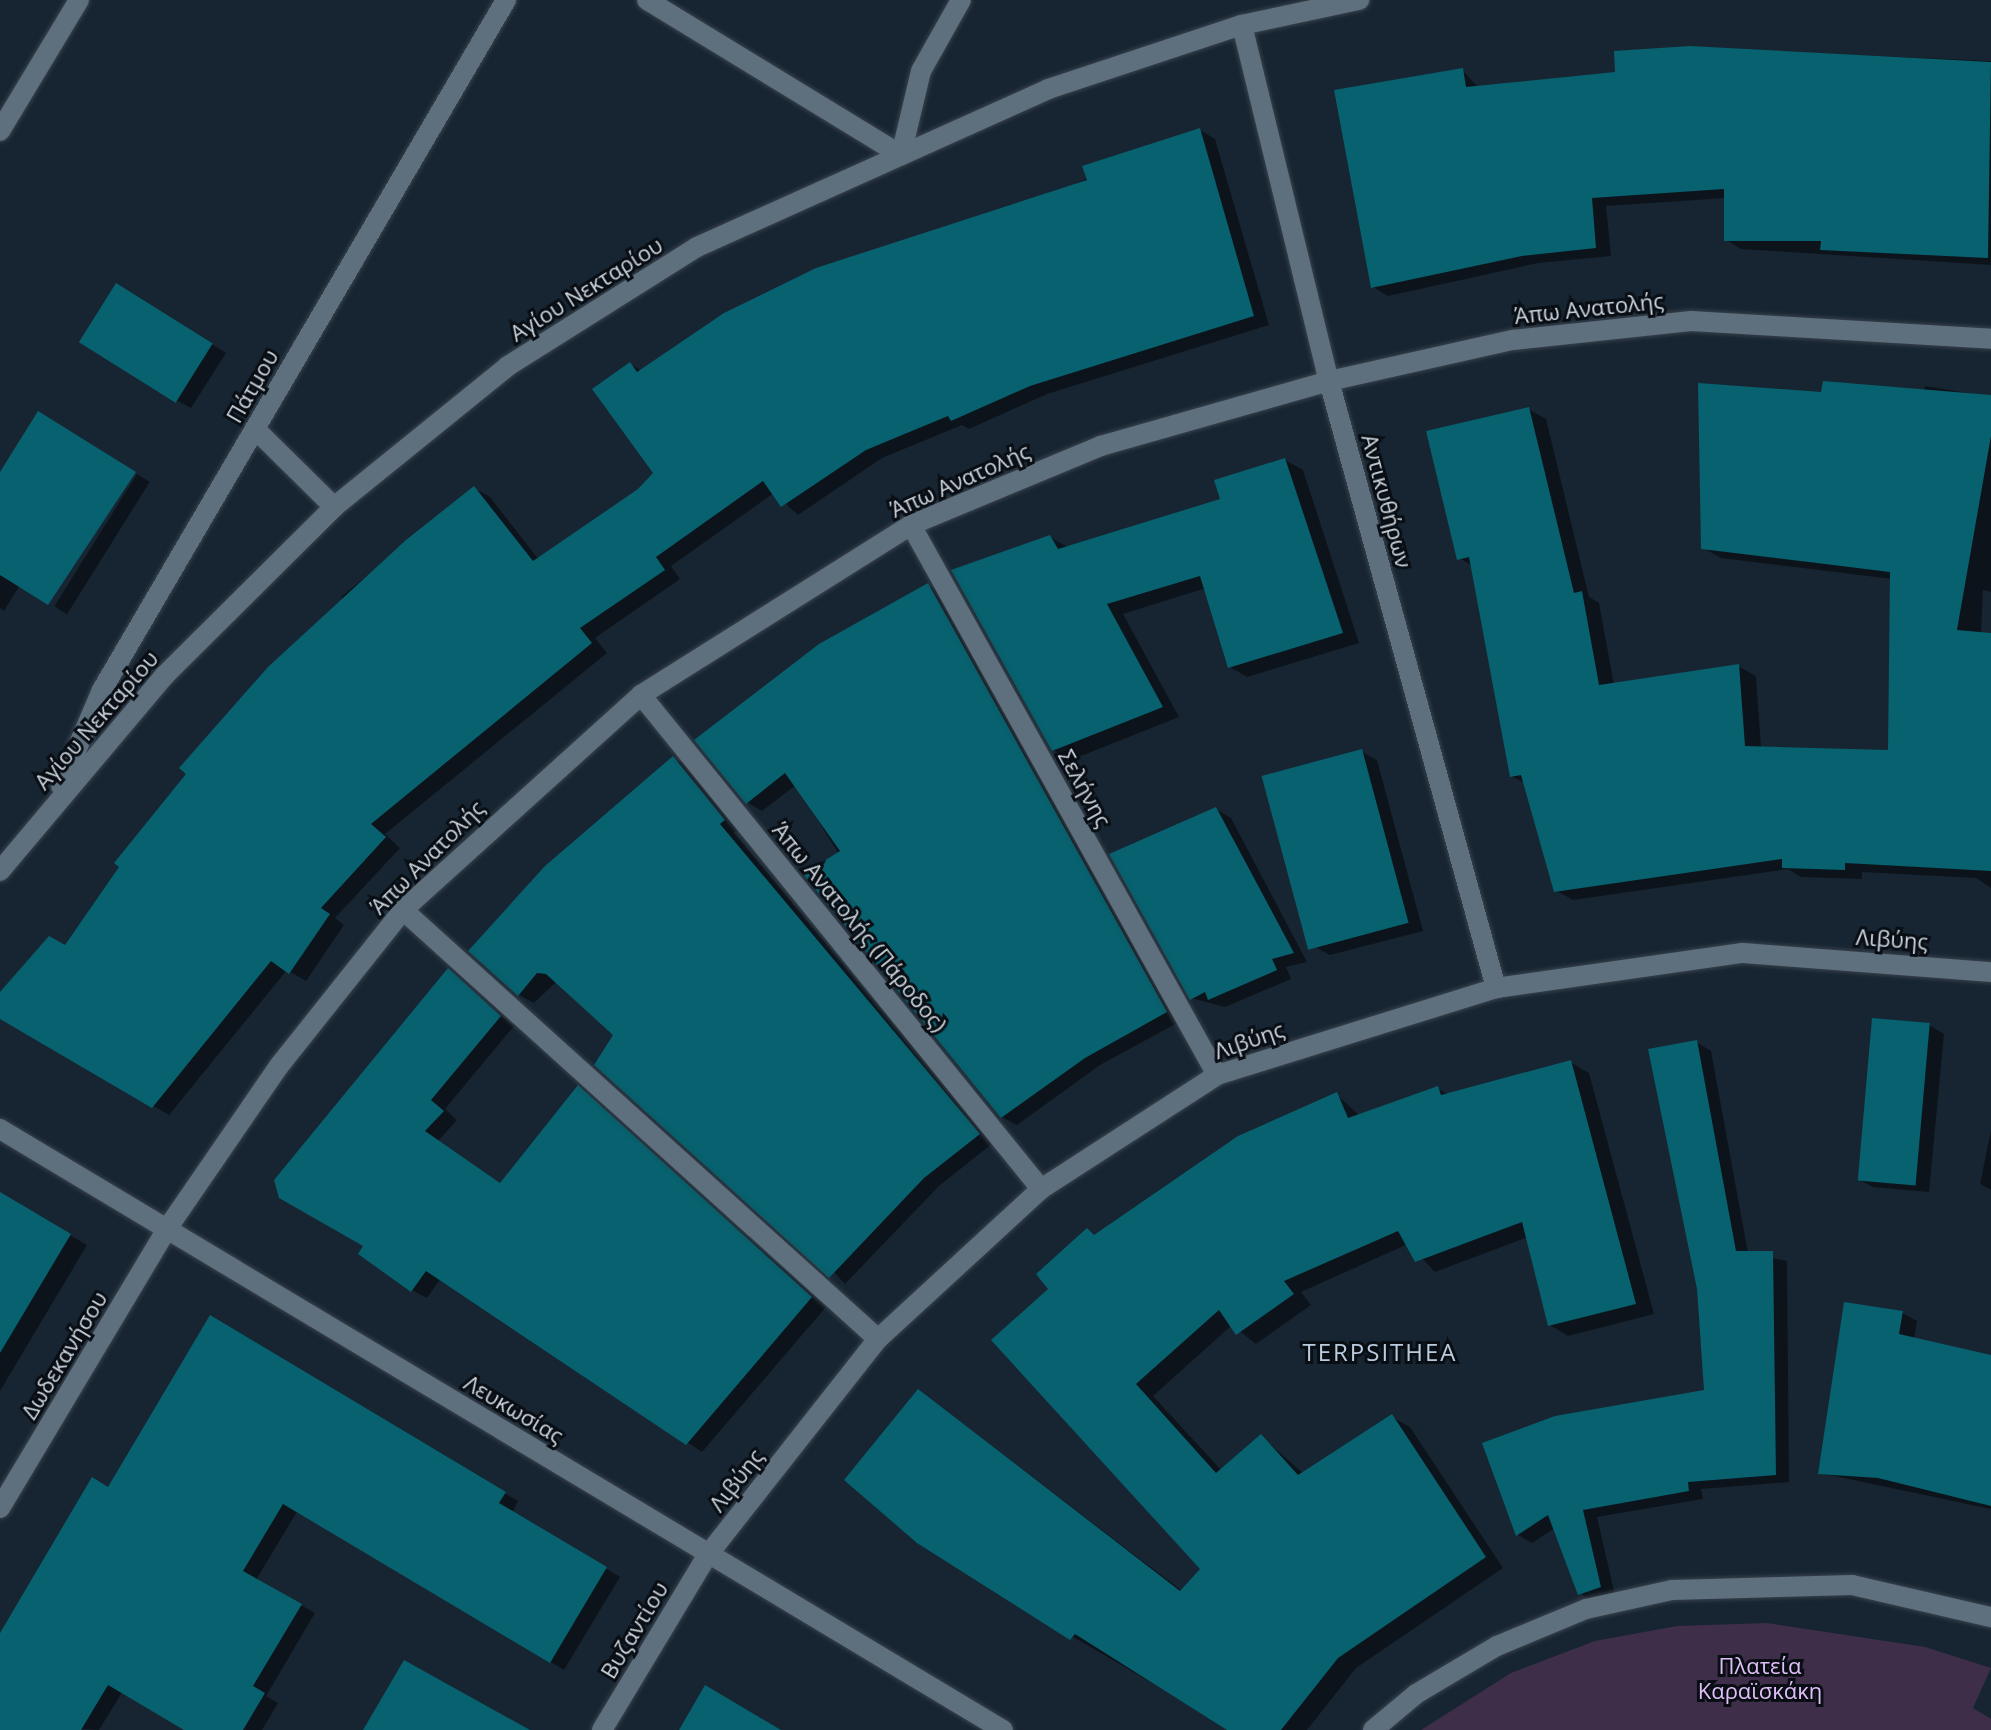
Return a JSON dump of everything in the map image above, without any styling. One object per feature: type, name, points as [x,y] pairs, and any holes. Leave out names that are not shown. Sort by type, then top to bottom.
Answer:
[{"type":"street","points":[[0,131],[79,0]]},
{"type":"street","name":"Πάτμου","points":[[53,804],[102,690],[506,0]]},
{"type":"street","points":[[647,0],[901,155],[921,71],[961,0]]},
{"type":"street","name":"Αγίου Νεκταρίου","points":[[0,871],[53,804],[164,676],[334,507],[508,366],[683,256],[1048,89],[1242,25],[1359,0]]},
{"type":"street","name":"Αντικυθήρων","points":[[1242,25],[1329,381],[1496,988]]},
{"type":"street","name":"Άπω Ανατολής","points":[[169,1226],[279,1066],[403,910],[641,695],[911,525],[1101,446],[1329,381],[1513,340],[1691,321],[1991,339]]},
{"type":"street","points":[[255,429],[334,507]]},
{"type":"street","name":"Σελήνης","points":[[911,525],[1217,1075]]},
{"type":"street","name":"Άπω Ανατολής (Πάροδος)","points":[[641,695],[1041,1189]]},
{"type":"street","points":[[403,910],[878,1339]]},
{"type":"street","name":"Λιβύης","points":[[707,1556],[878,1339],[1041,1189],[1217,1075],[1496,988],[1743,953],[1991,972]]},
{"type":"street","name":"Λευκωσίας","points":[[0,1129],[169,1226],[707,1556],[1003,1730]]},
{"type":"street","name":"Δωδεκανήσου","points":[[0,1508],[169,1226]]},
{"type":"street","name":"Βυζαντίου","points":[[602,1730],[707,1556]]},
{"type":"street","points":[[1373,1730],[1416,1694],[1497,1646],[1586,1609],[1672,1590],[1852,1585],[1991,1617]]},
{"type":"green space","name":"Πλατεία Καραϊσκάκη","points":[[1767,1623],[1925,1647],[1991,1668],[1973,1708],[1991,1719],[1991,1730],[1421,1730],[1511,1673],[1595,1641],[1677,1626]]},
{"type":"building","points":[[1690,46],[1991,62],[1988,258],[1820,250],[1821,241],[1724,241],[1724,189],[1592,198],[1596,248],[1522,256],[1371,288],[1334,90],[1463,68],[1466,87],[1615,72],[1614,51]]},
{"type":"building","points":[[1200,128],[1254,316],[1030,386],[951,421],[948,416],[866,450],[781,507],[763,481],[656,557],[665,570],[580,628],[592,643],[371,824],[386,837],[321,908],[330,914],[289,974],[271,961],[152,1108],[0,1019],[0,992],[49,936],[65,945],[119,867],[114,863],[186,774],[179,768],[268,667],[406,540],[474,486],[533,561],[638,489],[653,473],[592,389],[630,362],[637,372],[724,313],[816,268],[1087,180],[1082,166]]},
{"type":"building","points":[[116,283],[213,343],[176,403],[79,342]]},
{"type":"building","points":[[1823,381],[1991,395],[1991,436],[1957,630],[1991,633],[1991,871],[1845,863],[1845,870],[1782,868],[1782,859],[1554,892],[1521,775],[1510,777],[1469,557],[1457,560],[1426,431],[1529,407],[1574,593],[1582,591],[1599,685],[1739,664],[1745,746],[1888,750],[1890,572],[1701,549],[1698,383],[1821,392]]},
{"type":"building","points":[[38,411],[136,472],[48,605],[0,575],[0,472]]},
{"type":"building","points":[[1285,458],[1343,633],[1228,668],[1200,576],[1107,604],[1163,707],[1052,751],[951,570],[1050,535],[1058,549],[1220,499],[1214,480]]},
{"type":"building","points":[[928,583],[1167,1012],[1085,1058],[1001,1118],[803,874],[840,851],[785,773],[746,804],[694,740],[819,644]]},
{"type":"building","points":[[1362,749],[1409,923],[1308,950],[1262,776]]},
{"type":"building","points":[[673,756],[725,820],[720,824],[980,1134],[924,1178],[829,1278],[594,1065],[613,1035],[546,974],[537,973],[518,996],[468,951],[545,866]]},
{"type":"building","points":[[1216,807],[1294,953],[1272,959],[1277,970],[1208,1000],[1205,992],[1190,1000],[1109,854]]},
{"type":"building","points":[[448,968],[501,1016],[431,1100],[444,1111],[425,1131],[500,1183],[578,1085],[812,1297],[686,1445],[426,1271],[411,1292],[358,1254],[363,1246],[279,1198],[274,1180]]},
{"type":"building","points":[[1872,1018],[1930,1023],[1916,1185],[1858,1180]]},
{"type":"building","points":[[1697,1040],[1736,1251],[1773,1251],[1776,1475],[1688,1482],[1689,1491],[1583,1510],[1601,1587],[1578,1595],[1548,1515],[1516,1536],[1482,1443],[1555,1416],[1704,1390],[1697,1289],[1648,1049]]},
{"type":"building","points":[[1571,1060],[1636,1304],[1548,1326],[1522,1222],[1415,1262],[1398,1231],[1284,1281],[1294,1294],[1236,1335],[1219,1310],[1136,1384],[1216,1473],[1261,1434],[1298,1475],[1392,1414],[1486,1557],[1338,1658],[1281,1730],[1227,1730],[1075,1634],[1070,1640],[917,1543],[844,1480],[918,1389],[1180,1591],[1200,1569],[991,1340],[1048,1289],[1036,1274],[1087,1228],[1094,1235],[1238,1136],[1337,1092],[1348,1118],[1438,1086],[1441,1095]]},
{"type":"building","points":[[0,1192],[71,1234],[0,1353]]},
{"type":"building","points":[[1844,1302],[1903,1311],[1899,1334],[1991,1355],[1991,1506],[1878,1478],[1818,1474]]},
{"type":"building","points":[[210,1315],[506,1492],[499,1503],[607,1567],[550,1663],[283,1504],[243,1571],[302,1604],[253,1686],[265,1693],[243,1730],[184,1730],[108,1685],[81,1730],[0,1730],[0,1633],[92,1477],[108,1487]]},
{"type":"building","points":[[404,1660],[530,1730],[363,1730]]},
{"type":"building","points":[[705,1685],[781,1730],[679,1730]]},
{"type":"district","name":"TERPSITHEA","points":[[1380,1352]]}]
